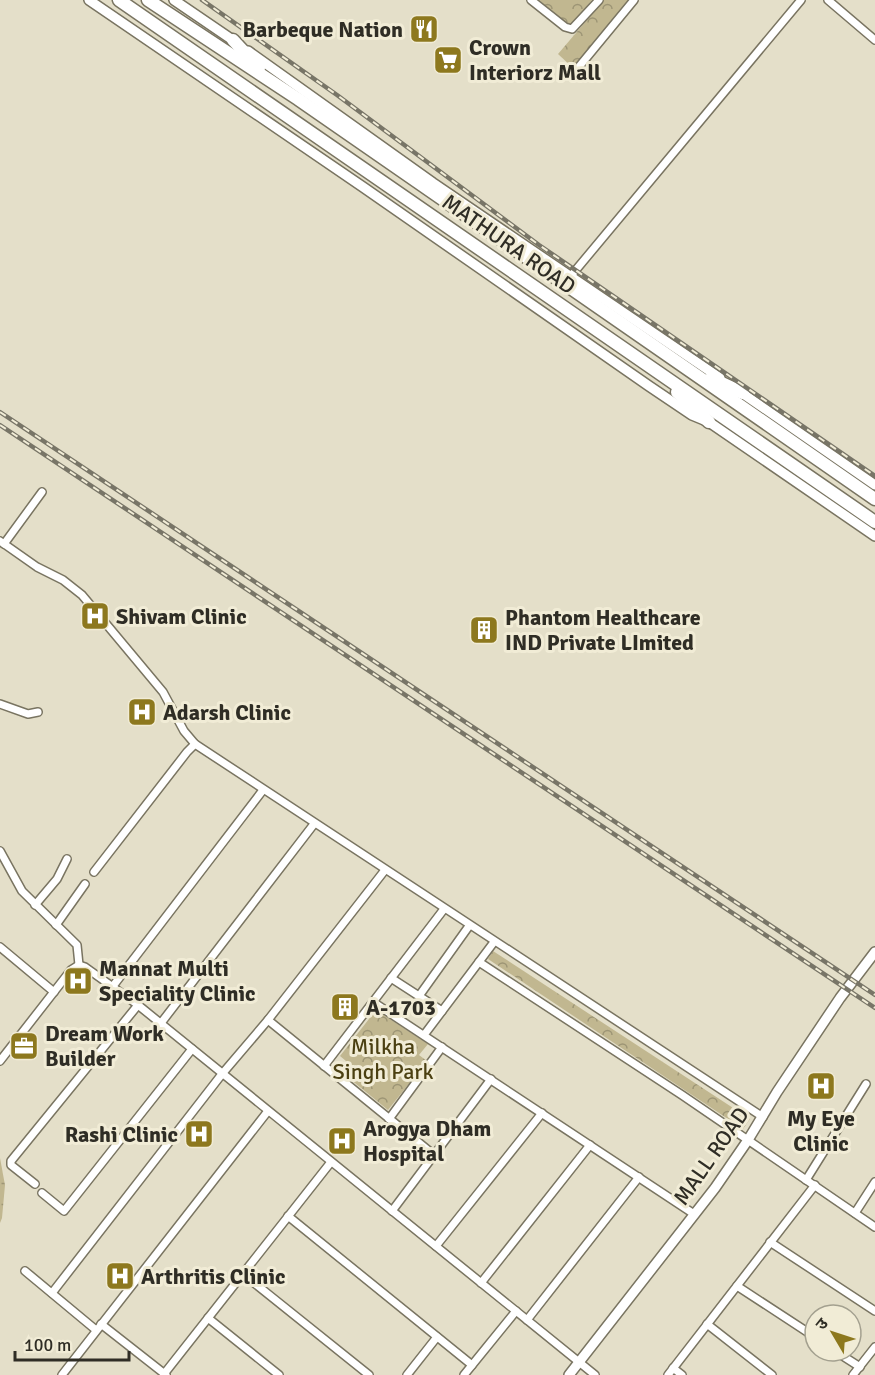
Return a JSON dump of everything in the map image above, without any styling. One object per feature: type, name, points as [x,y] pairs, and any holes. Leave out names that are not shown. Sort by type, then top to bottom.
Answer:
[{"type":"highway","name":"MATHURA ROAD","points":[[119,0],[655,370],[712,417],[875,522]]},
{"type":"highway","name":"MATHURA ROAD","points":[[148,0],[274,84],[875,499]]},
{"type":"highway","points":[[233,40],[274,84]]},
{"type":"highway","points":[[682,366],[743,393]]},
{"type":"main road","points":[[89,0],[363,187],[648,386],[692,415],[712,417],[875,536]]},
{"type":"main road","points":[[174,0],[404,163],[875,484]]},
{"type":"main road","name":"MALL ROAD","points":[[569,1375],[694,1214],[748,1140],[834,1007],[875,952]]},
{"type":"street","points":[[531,0],[565,27],[572,29],[599,0]]},
{"type":"street","points":[[573,74],[634,0]]},
{"type":"street","points":[[570,277],[801,0]]},
{"type":"street","points":[[828,0],[873,35]]},
{"type":"street","points":[[42,492],[2,542],[37,567],[63,580],[82,595],[163,692],[187,735],[195,744],[763,1117]]},
{"type":"street","points":[[0,704],[28,714],[38,712]]},
{"type":"street","points":[[94,872],[195,744]]},
{"type":"street","points":[[113,986],[263,790]]},
{"type":"street","points":[[161,1023],[314,824]]},
{"type":"street","points":[[0,851],[22,891],[77,945],[79,965]]},
{"type":"street","points":[[35,905],[57,879],[67,859]]},
{"type":"street","points":[[52,1293],[222,1074],[268,1020],[385,870]]},
{"type":"street","points":[[56,925],[85,884]]},
{"type":"street","points":[[324,1066],[444,909]]},
{"type":"street","points":[[419,996],[469,926]]},
{"type":"street","points":[[424,1035],[494,942]]},
{"type":"street","points":[[0,947],[54,992]]},
{"type":"street","points":[[479,962],[875,1227]]},
{"type":"street","points":[[79,965],[113,986],[161,1023],[595,1375]]},
{"type":"street","points":[[0,1061],[71,970],[79,965]]},
{"type":"street","points":[[391,978],[442,1011]]},
{"type":"street","points":[[373,1002],[694,1214]]},
{"type":"street","points":[[35,1184],[11,1165],[11,1161],[138,1005]]},
{"type":"street","points":[[268,1020],[434,1155]]},
{"type":"street","points":[[389,1119],[442,1047]]},
{"type":"street","points":[[42,1192],[64,1211],[192,1049]]},
{"type":"street","points":[[392,1211],[491,1079]]},
{"type":"street","points":[[806,1180],[866,1084]]},
{"type":"street","points":[[62,1375],[268,1111]]},
{"type":"street","points":[[436,1246],[542,1113]]},
{"type":"street","points":[[481,1283],[590,1145]]},
{"type":"street","points":[[25,1271],[98,1327],[165,1374],[331,1162]]},
{"type":"street","points":[[527,1320],[639,1177]]},
{"type":"street","points":[[855,1213],[875,1182]]},
{"type":"street","points":[[668,1375],[815,1185]]},
{"type":"street","points":[[288,1216],[472,1365]]},
{"type":"street","points":[[770,1242],[875,1311]]},
{"type":"street","points":[[243,1274],[369,1375]]},
{"type":"street","points":[[737,1286],[803,1329]]},
{"type":"street","points":[[464,1375],[516,1311]]},
{"type":"street","points":[[208,1318],[279,1375]]},
{"type":"street","points":[[707,1324],[772,1375]]},
{"type":"street","points":[[407,1375],[437,1337]]},
{"type":"street","points":[[853,1375],[875,1347]]},
{"type":"street","points":[[854,1363],[860,1367]]},
{"type":"street","points":[[673,1368],[682,1375]]},
{"type":"green space","points":[[538,0],[592,0],[571,26]]},
{"type":"green space","points":[[604,0],[629,0],[573,68],[558,54]]},
{"type":"green space","points":[[493,951],[750,1119],[743,1129],[488,959]]},
{"type":"green space","name":"Milkha Singh Park","points":[[376,1010],[428,1044],[419,1055],[427,1061],[388,1110],[339,1070],[346,1061],[340,1056]]},
{"type":"green space","points":[[0,1158],[5,1185],[0,1223]]},
{"type":"railway","points":[[202,0],[337,95],[539,245],[875,476]]},
{"type":"railway","points":[[0,412],[875,995]]},
{"type":"railway","points":[[0,425],[875,1008]]},
{"type":"place","name":"Barbeque Nation","points":[[424,29]]},
{"type":"place","name":"Crown Interiorz Mall","points":[[448,60]]},
{"type":"place","name":"Shivam Clinic","points":[[95,616]]},
{"type":"place","name":"Phantom Healthcare IND Private LImited","points":[[484,630]]},
{"type":"place","name":"Adarsh Clinic","points":[[142,712]]},
{"type":"place","name":"Mannat Multi Speciality Clinic","points":[[78,981]]},
{"type":"place","name":"A-1703","points":[[345,1007]]},
{"type":"place","name":"Dream Work Builder","points":[[24,1046]]},
{"type":"place","name":"My Eye Clinic","points":[[821,1086]]},
{"type":"place","name":"Rashi Clinic","points":[[199,1134]]},
{"type":"place","name":"Arogya Dham Hospital","points":[[342,1141]]},
{"type":"place","name":"Arthritis Clinic","points":[[120,1276]]}]
